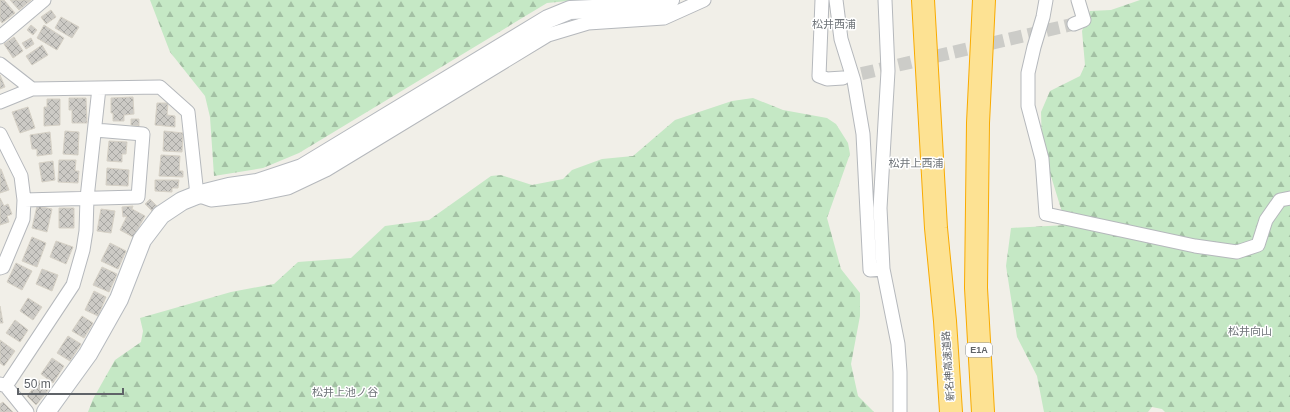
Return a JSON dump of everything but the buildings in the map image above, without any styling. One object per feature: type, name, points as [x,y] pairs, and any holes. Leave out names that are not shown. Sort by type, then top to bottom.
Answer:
[{"type":"highway","name":"新名神高速道路","points":[[923,0],[936,228],[945,321],[951,412]]},
{"type":"highway","name":"E1A","points":[[983,412],[976,288],[978,123],[984,0]]},
{"type":"street","points":[[0,37],[44,0]]},
{"type":"street","points":[[46,412],[88,354],[119,299],[142,240],[161,215],[182,201],[197,195],[229,187],[257,183],[302,168],[548,19],[570,10],[662,4],[670,0]]},
{"type":"street","points":[[197,195],[211,200],[248,196],[288,188],[326,170],[548,35],[588,23],[664,18],[704,0]]},
{"type":"street","points":[[822,0],[819,76],[827,79],[843,78]]},
{"type":"street","points":[[836,0],[841,39],[854,81],[863,134],[870,270],[883,269]]},
{"type":"street","points":[[885,0],[888,71],[880,208],[883,269],[898,344],[900,412]]},
{"type":"street","points":[[1046,0],[1028,73],[1028,106],[1042,159],[1046,214],[1195,246],[1237,252],[1258,245],[1266,220],[1280,200],[1290,198]]},
{"type":"street","points":[[1074,24],[1084,20],[1078,0]]},
{"type":"street","points":[[0,64],[32,88]]},
{"type":"street","points":[[0,102],[32,88],[160,87],[188,112],[197,195]]},
{"type":"street","points":[[27,412],[3,385],[73,285],[83,250],[86,231],[87,198],[99,88]]},
{"type":"street","points":[[24,200],[138,197],[143,134],[95,130]]},
{"type":"street","points":[[0,134],[21,176],[24,200],[23,219],[3,267],[0,268]]},
{"type":"green space","points":[[150,0],[578,0],[547,3],[299,153],[263,168],[214,176],[210,117],[205,96],[170,52]]},
{"type":"green space","points":[[1140,0],[1290,0],[1290,412],[1165,412],[1162,409],[1152,407],[1148,412],[1044,412],[1037,376],[1017,337],[1006,266],[1011,228],[1066,225],[1042,147],[1041,112],[1050,91],[1080,76],[1085,65],[1082,31],[1090,11],[1111,10]]},
{"type":"green space","points":[[753,98],[783,110],[827,118],[836,124],[848,143],[850,154],[827,218],[841,269],[860,293],[860,316],[851,364],[858,396],[874,412],[88,412],[93,399],[115,360],[141,342],[143,331],[140,318],[231,292],[274,284],[298,262],[351,258],[385,226],[429,220],[491,176],[501,175],[532,185],[563,179],[572,170],[602,159],[633,156],[675,120],[732,101]]},
{"type":"tunnel","points":[[843,78],[1074,24]]},
{"type":"district","name":"松井西浦","points":[[834,24]]},
{"type":"district","name":"松井上西浦","points":[[916,163]]},
{"type":"district","name":"松井向山","points":[[1250,331]]},
{"type":"district","name":"松井上池ノ谷","points":[[345,392]]}]
